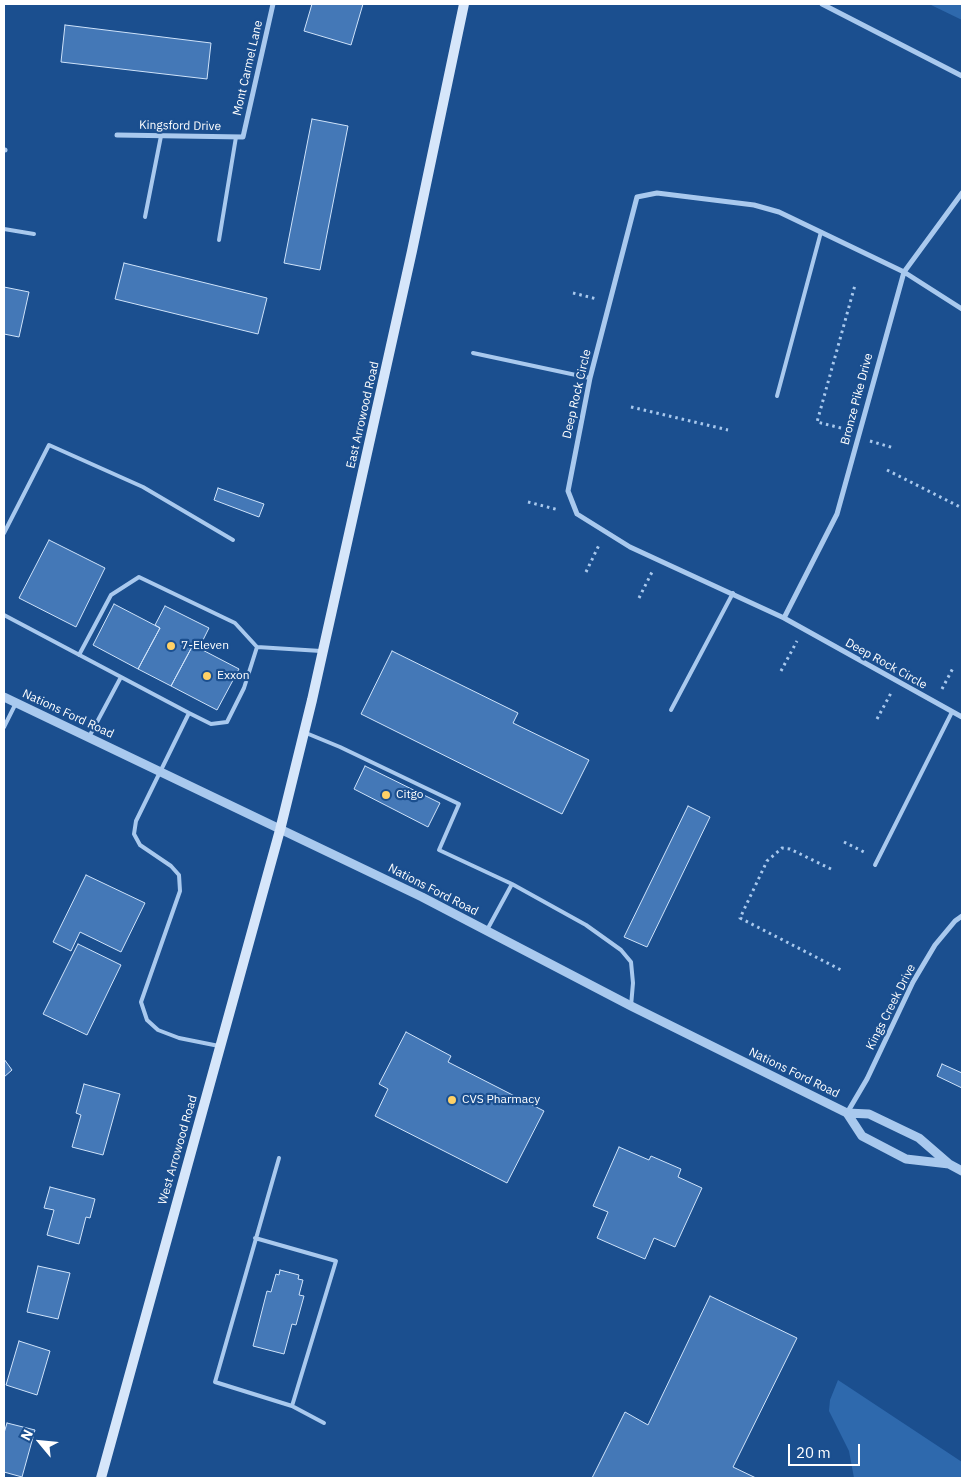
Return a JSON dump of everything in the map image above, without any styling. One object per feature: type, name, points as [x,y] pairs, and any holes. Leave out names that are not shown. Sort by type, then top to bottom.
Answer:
[{"type":"main road","name":"East Arrowood Road","points":[[280,830],[323,651],[412,251],[464,4]]},
{"type":"main road","name":"West Arrowood Road","points":[[101,1478],[280,830]]},
{"type":"street","name":"Mont Carmel Lane","points":[[243,137],[274,4]]},
{"type":"street","points":[[822,4],[962,76]]},
{"type":"street","name":"Kingsford Drive","points":[[117,135],[243,137]]},
{"type":"street","name":"Deep Rock Circle","points":[[962,309],[904,272],[779,212],[754,205],[657,193],[637,197],[590,378],[568,491],[577,514],[630,547],[784,618],[962,717]]},
{"type":"street","name":"Bronze Pike Drive","points":[[784,618],[837,514],[904,272],[962,193]]},
{"type":"street","name":"Nations Ford Road","points":[[4,697],[422,897],[630,1006],[846,1113],[869,1114],[920,1138],[949,1164],[962,1170]]},
{"type":"street","name":"Kings Creek Drive","points":[[846,1113],[866,1079],[913,982],[935,945],[955,921],[962,916]]},
{"type":"street","name":"Nations Ford Road","points":[[846,1113],[862,1136],[906,1159],[949,1164]]},
{"type":"lane","points":[[145,216],[161,136]]},
{"type":"lane","points":[[220,240],[236,137]]},
{"type":"lane","points":[[4,229],[34,234]]},
{"type":"lane","points":[[778,396],[821,232]]},
{"type":"lane","points":[[474,353],[590,378]]},
{"type":"lane","points":[[4,533],[49,445],[142,487],[233,540]]},
{"type":"lane","points":[[79,655],[111,594],[139,577],[234,623],[257,647],[323,651]]},
{"type":"lane","points":[[671,710],[733,593]]},
{"type":"lane","points":[[4,615],[211,724],[227,722],[244,688],[257,647]]},
{"type":"lane","points":[[89,737],[121,677]]},
{"type":"lane","points":[[4,727],[16,703]]},
{"type":"lane","points":[[875,865],[952,712]]},
{"type":"lane","points":[[189,714],[141,806],[136,821],[134,834],[140,845],[171,866],[179,875],[180,891],[141,1002],[147,1020],[158,1030],[179,1038],[220,1046]]},
{"type":"lane","points":[[304,732],[340,746],[459,804],[439,850],[512,884],[586,925],[622,950],[632,962],[634,982],[630,1006]]},
{"type":"lane","points":[[487,931],[512,884]]},
{"type":"lane","points":[[279,1158],[215,1382],[292,1406],[324,1423]]},
{"type":"lane","points":[[255,1238],[336,1261],[292,1406]]},
{"type":"path","points":[[841,428],[818,422],[855,285]]},
{"type":"path","points":[[573,293],[610,302]]},
{"type":"path","points":[[631,407],[728,430]]},
{"type":"path","points":[[857,438],[894,448]]},
{"type":"path","points":[[887,470],[962,508]]},
{"type":"path","points":[[528,502],[577,514]]},
{"type":"path","points":[[586,572],[605,532]]},
{"type":"path","points":[[639,598],[658,560]]},
{"type":"path","points":[[781,671],[804,630]]},
{"type":"path","points":[[936,703],[953,668]]},
{"type":"path","points":[[877,719],[897,681]]},
{"type":"path","points":[[844,842],[878,859]]},
{"type":"path","points":[[831,869],[790,849],[782,848],[767,861],[740,918],[843,972]]},
{"type":"shaded area","points":[[929,4],[962,4],[962,20]]},
{"type":"shaded area","points":[[838,1380],[962,1462],[962,1478],[854,1478],[849,1451],[829,1411],[830,1400]]},
{"type":"building","points":[[312,4],[363,4],[351,45],[304,31]]},
{"type":"building","points":[[65,25],[211,43],[207,79],[61,62]]},
{"type":"building","points":[[312,119],[348,126],[320,270],[284,263]]},
{"type":"building","points":[[124,263],[267,298],[258,334],[115,299]]},
{"type":"building","points":[[4,287],[29,292],[19,337],[4,334]]},
{"type":"building","points":[[218,488],[264,504],[259,517],[214,500]]},
{"type":"building","points":[[49,540],[105,568],[76,627],[19,598]]},
{"type":"building","points":[[114,604],[160,628],[138,669],[93,645]]},
{"type":"building","name":"7-Eleven","points":[[165,606],[209,628],[199,648],[193,645],[171,686],[138,669],[160,628],[155,625]]},
{"type":"building","points":[[193,645],[239,669],[217,710],[171,686]]},
{"type":"building","points":[[392,651],[518,713],[513,723],[589,760],[562,814],[361,714]]},
{"type":"building","points":[[365,766],[440,803],[428,827],[354,789]]},
{"type":"building","points":[[688,806],[710,817],[647,947],[624,937]]},
{"type":"building","points":[[86,875],[145,903],[121,952],[80,932],[71,951],[53,942]]},
{"type":"building","points":[[78,944],[121,965],[87,1035],[43,1014]]},
{"type":"building","name":"CVS Pharmacy","points":[[406,1032],[451,1056],[448,1062],[544,1111],[507,1183],[375,1116],[388,1089],[379,1084]]},
{"type":"building","points":[[4,1059],[12,1070],[4,1077]]},
{"type":"building","points":[[942,1064],[962,1073],[962,1088],[937,1076]]},
{"type":"building","points":[[84,1084],[120,1094],[103,1155],[72,1147],[81,1115],[76,1113]]},
{"type":"building","points":[[619,1147],[649,1160],[651,1156],[681,1169],[678,1177],[702,1188],[675,1247],[654,1238],[645,1259],[597,1238],[608,1212],[593,1206]]},
{"type":"building","points":[[50,1187],[95,1199],[90,1218],[86,1217],[79,1244],[47,1235],[54,1210],[44,1208]]},
{"type":"building","points":[[38,1266],[70,1273],[58,1319],[27,1312]]},
{"type":"building","points":[[280,1270],[299,1275],[298,1279],[303,1280],[299,1295],[304,1296],[296,1325],[292,1324],[284,1354],[253,1346],[267,1291],[271,1292],[276,1274],[279,1275]]},
{"type":"building","points":[[710,1296],[797,1338],[733,1467],[756,1478],[592,1478],[625,1412],[648,1425]]},
{"type":"building","points":[[19,1341],[50,1351],[37,1395],[6,1385]]},
{"type":"building","points":[[7,1423],[35,1430],[22,1477],[4,1472],[4,1433]]},
{"type":"place","name":"7-Eleven","points":[[171,646]]},
{"type":"place","name":"Exxon","points":[[207,676]]},
{"type":"place","name":"Citgo","points":[[386,795]]},
{"type":"place","name":"CVS Pharmacy","points":[[452,1100]]}]
